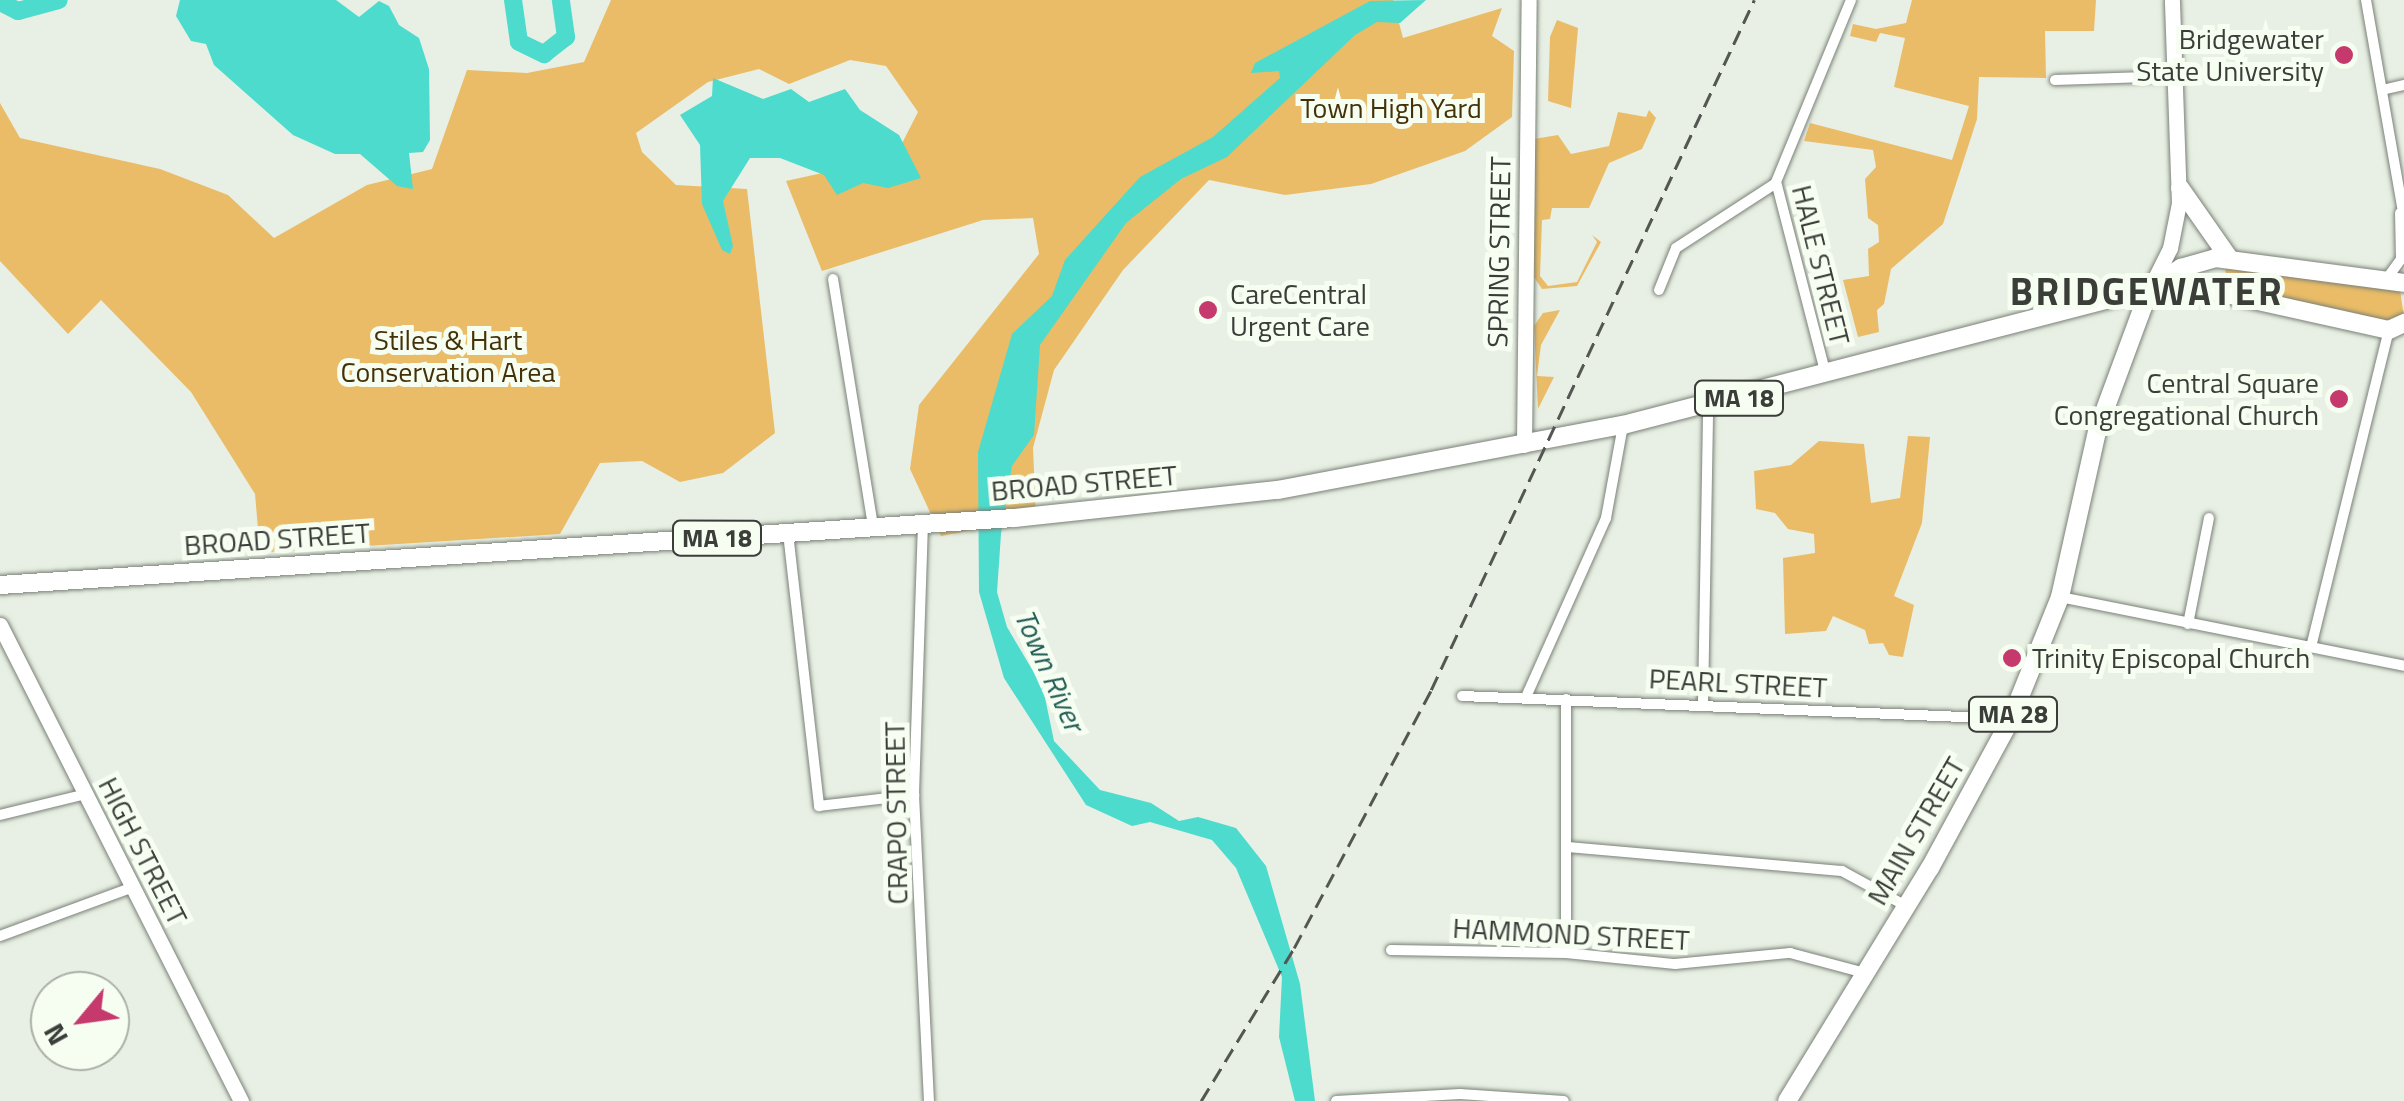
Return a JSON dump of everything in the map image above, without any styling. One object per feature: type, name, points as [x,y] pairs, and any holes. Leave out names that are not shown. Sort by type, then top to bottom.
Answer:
[{"type":"main road","points":[[2180,188],[2229,258],[2213,274],[2226,294]]},
{"type":"main road","name":"MA 18","points":[[2150,288],[2192,263],[2229,258],[2399,279]]},
{"type":"main road","name":"BROAD STREET","points":[[0,585],[974,521],[1278,490],[1524,445],[1708,405],[2150,288]]},
{"type":"main road","name":"MA 18","points":[[2150,288],[2226,294],[2399,331]]},
{"type":"main road","name":"MAIN STREET","points":[[1787,1101],[1906,906],[2011,719],[2060,598],[2097,431],[2150,288]]},
{"type":"street","name":"SPRING STREET","points":[[1524,445],[1529,0]]},
{"type":"street","name":"HALE STREET","points":[[1826,376],[1776,183],[1852,0]]},
{"type":"street","points":[[2150,288],[2174,233],[2180,188],[2172,0]]},
{"type":"street","points":[[2366,0],[2404,217]]},
{"type":"street","points":[[2055,80],[2178,76]]},
{"type":"street","points":[[2382,90],[2404,86]]},
{"type":"street","points":[[1659,290],[1676,248],[1776,183]]},
{"type":"street","points":[[2399,197],[2399,279]]},
{"type":"street","points":[[832,280],[874,527]]},
{"type":"street","points":[[2311,646],[2399,331]]},
{"type":"street","points":[[1703,703],[1708,405]]},
{"type":"street","points":[[1526,697],[1606,518],[1623,424]]},
{"type":"street","points":[[2188,624],[2209,518]]},
{"type":"street","name":"CRAPO STREET","points":[[924,524],[914,794],[929,1101]]},
{"type":"street","points":[[788,533],[819,806],[914,794]]},
{"type":"street","points":[[2060,598],[2404,666]]},
{"type":"street","name":"HIGH STREET","points":[[0,624],[241,1101]]},
{"type":"street","name":"PEARL STREET","points":[[1462,696],[1703,703],[2011,719]]},
{"type":"street","points":[[1566,699],[1566,953]]},
{"type":"street","points":[[0,815],[86,794]]},
{"type":"street","points":[[1567,847],[1842,872],[1906,906]]},
{"type":"street","points":[[0,936],[133,887]]},
{"type":"street","name":"HAMMOND STREET","points":[[1391,950],[1566,953],[1676,964],[1790,954],[1865,973]]},
{"type":"street","points":[[1336,1101],[1460,1094],[1564,1101]]},
{"type":"green space","name":"Stiles & Hart Conservation Area","points":[[611,0],[1393,0],[1403,38],[1502,8],[1492,36],[1514,51],[1512,117],[1465,151],[1371,184],[1285,195],[1209,180],[1123,270],[1054,370],[1033,448],[1036,518],[941,536],[910,469],[919,405],[1039,254],[1033,218],[983,220],[822,271],[786,181],[895,157],[918,112],[886,66],[850,60],[789,84],[759,69],[708,82],[636,133],[642,152],[676,185],[747,189],[775,433],[723,473],[680,482],[642,461],[600,463],[560,534],[254,553],[259,540],[255,494],[191,392],[101,300],[68,334],[0,261],[0,103],[20,138],[160,169],[228,195],[274,238],[367,185],[432,169],[467,70],[527,73],[584,62]]},
{"type":"green space","points":[[1912,0],[2096,0],[2094,31],[2045,31],[2046,78],[1979,77],[1977,119],[1943,224],[1891,269],[1884,304],[1877,310],[1879,332],[1858,337],[1843,280],[1869,276],[1868,249],[1879,242],[1878,225],[1868,218],[1865,179],[1876,167],[1873,150],[1804,141],[1810,123],[1952,160],[1969,106],[1894,87],[1905,38],[1880,33],[1876,42],[1850,36],[1853,24],[1876,29],[1906,23]]},
{"type":"green space","points":[[1557,20],[1578,28],[1571,108],[1548,101],[1550,37]]},
{"type":"green space","points":[[1649,110],[1656,118],[1642,149],[1609,163],[1589,208],[1552,208],[1550,219],[1542,220],[1540,276],[1548,286],[1577,282],[1597,242],[1592,235],[1601,242],[1577,286],[1542,289],[1532,274],[1534,139],[1558,135],[1571,154],[1609,146],[1618,112],[1646,117]]},
{"type":"green space","points":[[2225,267],[2400,290],[2404,317],[2390,323],[2227,286]]},
{"type":"green space","points":[[1560,310],[1541,345],[1537,376],[1554,377],[1538,409],[1534,326],[1543,313]]},
{"type":"green space","points":[[1908,436],[1930,437],[1922,523],[1894,596],[1914,605],[1903,657],[1889,655],[1883,643],[1869,644],[1865,630],[1833,616],[1826,631],[1785,634],[1783,558],[1815,553],[1814,534],[1788,529],[1775,513],[1756,509],[1754,471],[1791,465],[1819,441],[1864,444],[1871,503],[1900,498]]},
{"type":"water","points":[[180,0],[336,0],[359,17],[379,1],[389,6],[399,25],[419,38],[429,69],[430,140],[423,152],[409,153],[413,189],[397,186],[360,154],[335,154],[293,135],[214,65],[206,44],[191,41],[176,16]]},
{"type":"water","points":[[1426,0],[1400,23],[1377,22],[1355,35],[1227,157],[1181,179],[1126,223],[1040,345],[1034,435],[1012,466],[1001,534],[997,592],[1007,627],[1043,688],[1054,741],[1100,790],[1151,803],[1179,821],[1198,817],[1236,828],[1266,866],[1300,984],[1315,1101],[1295,1101],[1279,1037],[1282,977],[1236,868],[1212,840],[1150,822],[1132,826],[1086,805],[1004,678],[979,592],[978,452],[1012,334],[1052,296],[1065,260],[1140,177],[1213,137],[1280,78],[1279,71],[1251,73],[1255,63],[1370,1]]},
{"type":"water","points":[[713,78],[763,99],[791,89],[809,102],[845,89],[860,110],[899,135],[921,178],[888,188],[863,183],[837,195],[824,175],[780,158],[750,158],[723,201],[733,246],[730,254],[722,250],[702,204],[700,145],[680,115],[712,96]]},
{"type":"waterway","name":"Town River","points":[[0,2],[18,11],[59,0]]},
{"type":"waterway","name":"Town River","points":[[513,0],[519,42],[544,54],[566,37],[561,0]]},
{"type":"railway","points":[[1201,1101],[1294,948],[1431,690],[1754,0]]},
{"type":"place","name":"Bridgewater State University","points":[[2344,55]]},
{"type":"place","name":"CareCentral Urgent Care","points":[[1208,310]]},
{"type":"place","name":"Central Square Congregational Church","points":[[2339,399]]},
{"type":"place","name":"Trinity Episcopal Church","points":[[2012,658]]},
{"type":"district","name":"BRIDGEWATER","points":[[2147,292]]},
{"type":"park label","name":"Town High Yard","points":[[1391,108]]}]
